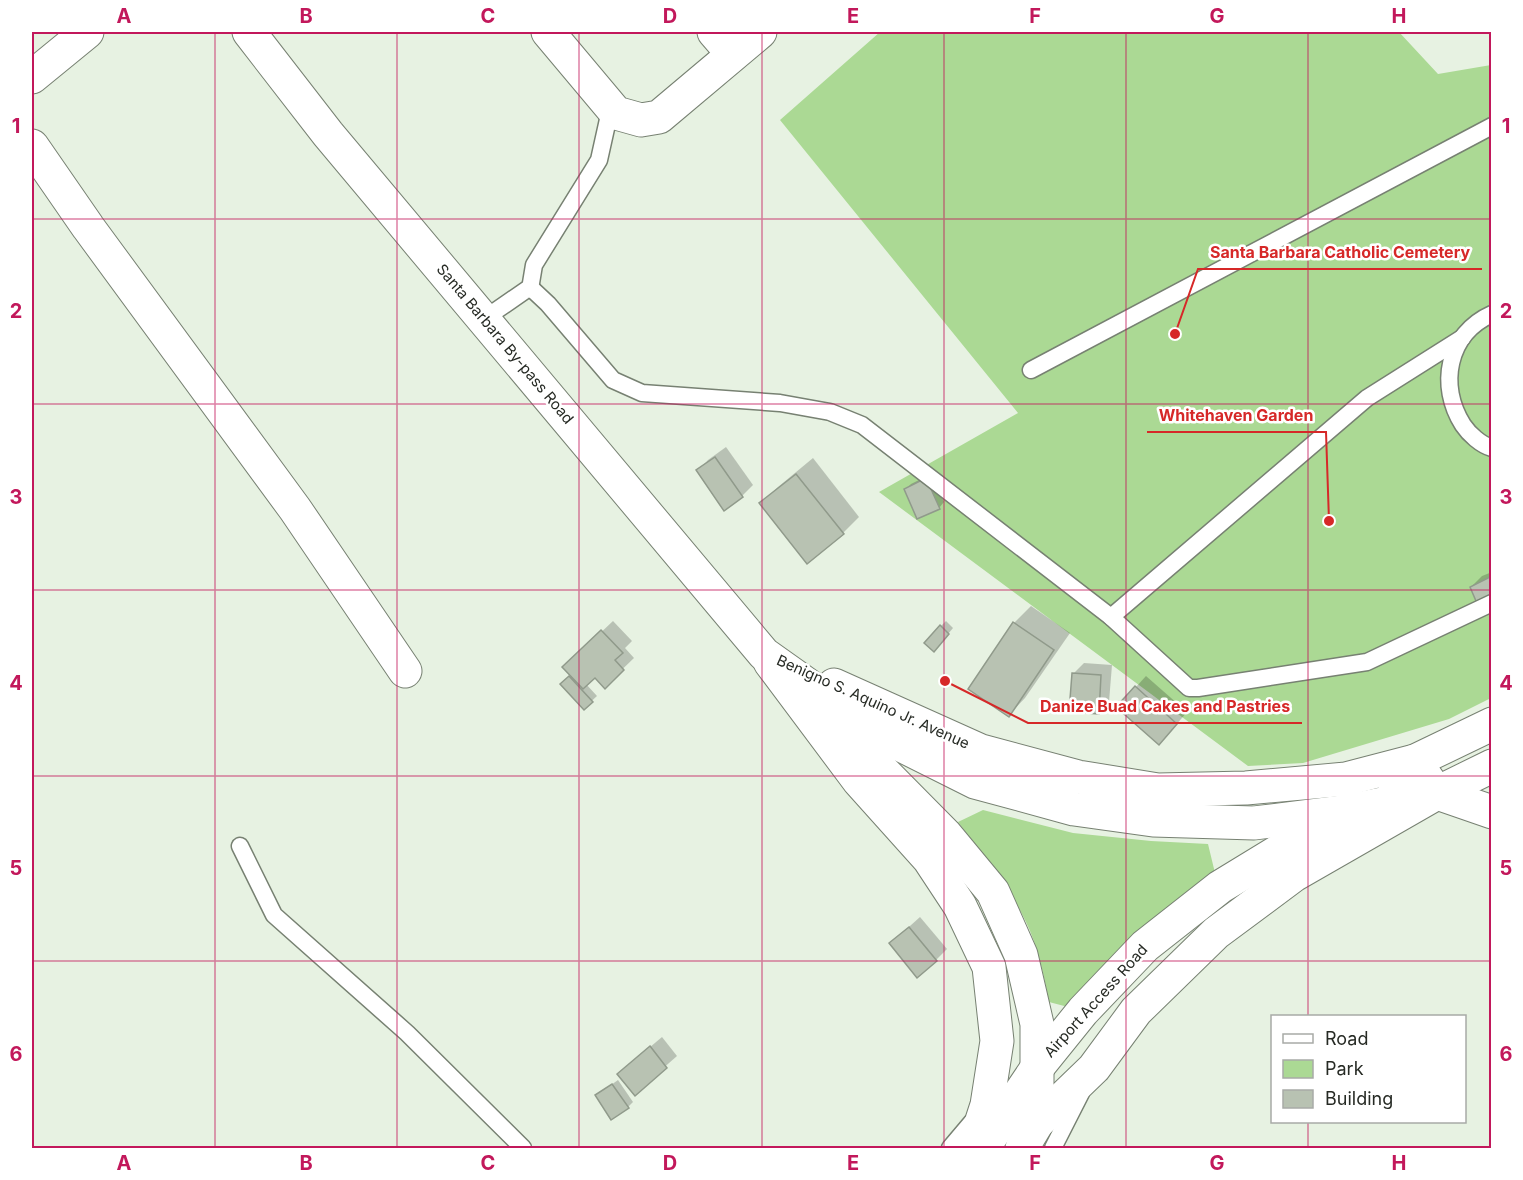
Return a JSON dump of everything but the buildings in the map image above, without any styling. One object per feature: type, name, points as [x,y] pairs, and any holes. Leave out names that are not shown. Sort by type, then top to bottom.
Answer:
[{"type":"main road","points":[[32,76],[87,32]]},
{"type":"main road","name":"Santa Barbara By-pass Road","points":[[249,32],[328,134],[764,654]]},
{"type":"main road","points":[[548,32],[616,113],[640,120],[659,117],[723,43],[760,32]]},
{"type":"main road","points":[[32,146],[88,227],[295,509],[405,671]]},
{"type":"main road","points":[[764,654],[945,834],[993,892],[1021,955],[1038,1024],[1037,1140]]},
{"type":"main road","points":[[764,654],[859,781],[929,859],[960,906],[988,967],[997,1041],[987,1106],[973,1149]]},
{"type":"main road","name":"Benigno S. Aquino Jr. Avenue","points":[[764,654],[981,751],[1078,777],[1158,790],[1246,788],[1346,779],[1415,761],[1491,724]]},
{"type":"main road","name":"Benigno S. Aquino Jr. Avenue","points":[[764,654],[871,730],[975,782],[1074,809],[1153,820],[1254,823],[1343,812],[1437,793],[1491,766]]},
{"type":"main road","points":[[1415,761],[1437,793],[1491,812]]},
{"type":"main road","name":"Airport Access Road","points":[[983,1149],[1037,1068],[1083,1011],[1145,946],[1220,887],[1343,812],[1415,761]]},
{"type":"main road","points":[[1037,1140],[1136,1011],[1216,933],[1294,875],[1437,793]]},
{"type":"lane","points":[[484,319],[530,289],[534,265],[599,160],[611,106]]},
{"type":"lane","points":[[1031,370],[1491,126]]},
{"type":"lane","points":[[530,289],[536,291],[548,304],[613,380],[642,393],[780,403],[830,412],[862,424],[1111,617],[1189,688],[1367,662],[1491,603]]},
{"type":"lane","points":[[1491,314],[1471,327],[1462,338],[1451,360],[1448,386],[1454,410],[1467,431],[1491,448]]},
{"type":"lane","points":[[1111,617],[1367,398],[1462,338]]},
{"type":"lane","points":[[240,846],[274,915],[407,1033],[523,1149]]},
{"type":"lane","points":[[950,1149],[987,1106]]},
{"type":"green space","points":[[880,32],[1399,32],[1438,74],[1491,65],[1491,698],[1449,719],[1303,763],[1248,766],[879,492],[1018,413],[780,120]]},
{"type":"green space","points":[[983,810],[1073,833],[1208,844],[1215,873],[1068,1007],[1049,1002],[1043,971],[1026,922],[986,858],[958,822]]},
{"type":"place","name":"Santa Barbara Catholic Cemetery","points":[[1175,334]]},
{"type":"place","name":"Whitehaven Garden","points":[[1329,521]]},
{"type":"place","name":"Danize Buad Cakes and Pastries","points":[[945,681]]}]
